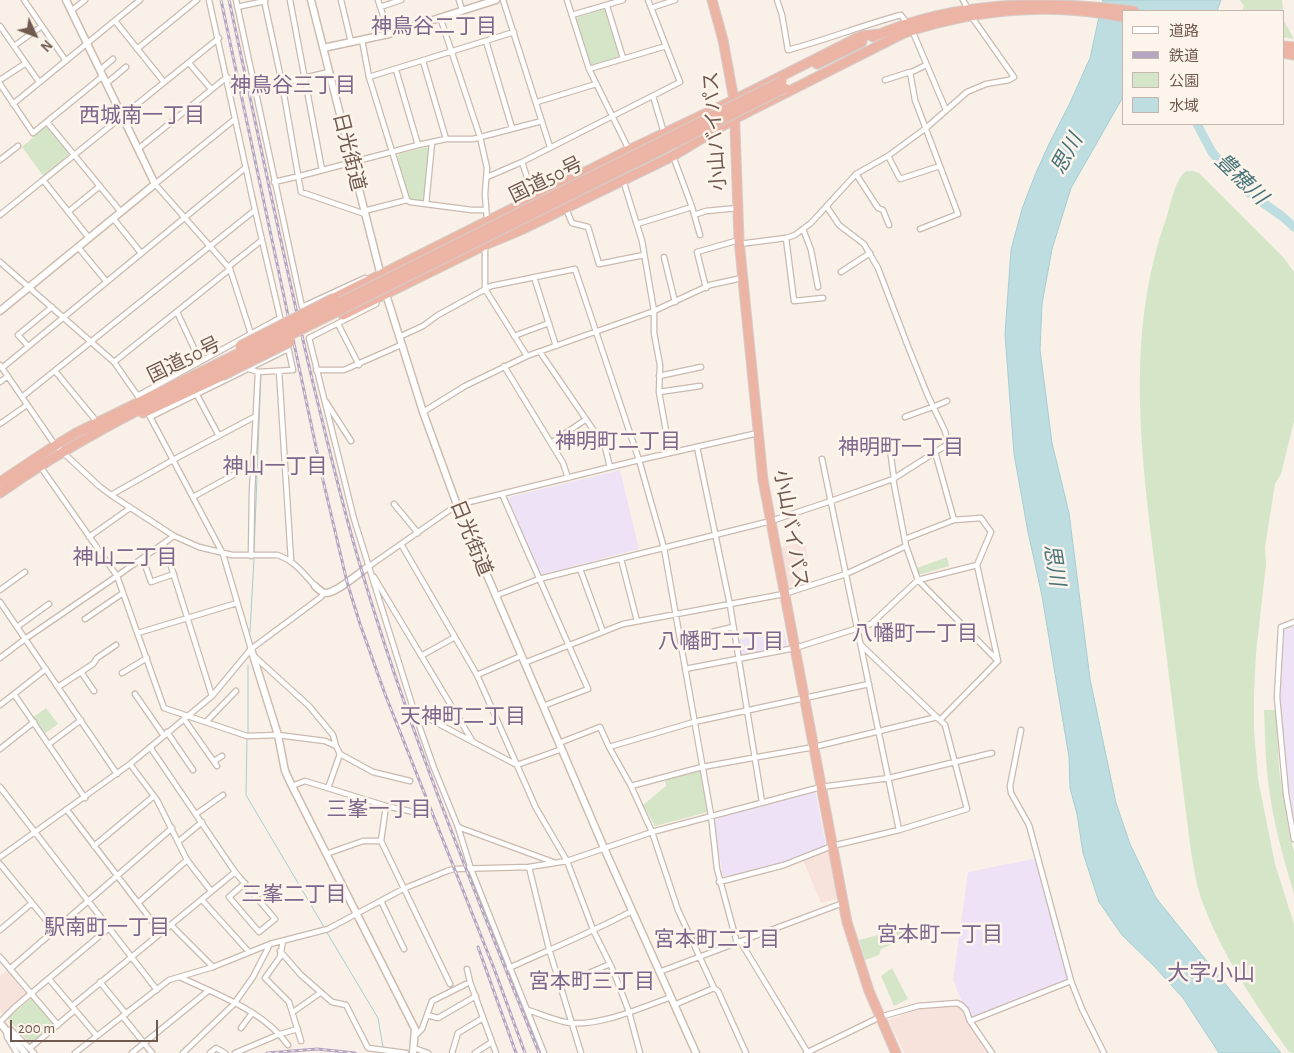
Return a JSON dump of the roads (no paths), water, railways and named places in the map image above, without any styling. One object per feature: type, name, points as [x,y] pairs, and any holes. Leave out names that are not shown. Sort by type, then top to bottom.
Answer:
[{"type":"highway","name":"小山バイパス","points":[[712,0],[723,40],[734,100],[739,242],[763,480],[843,903],[853,943],[896,1053]]},
{"type":"highway","name":"国道50号","points":[[783,85],[862,50],[938,13],[964,3],[1091,4],[1128,10]]},
{"type":"highway","name":"国道50号","points":[[145,406],[219,367],[783,85],[878,34],[971,15],[1047,4],[1122,17]]},
{"type":"highway","points":[[219,367],[344,315],[485,245],[566,209],[673,156],[734,120],[909,28]]},
{"type":"highway","points":[[219,367],[334,298],[381,274],[861,36],[878,34]]},
{"type":"highway","name":"国道50号","points":[[145,406],[168,387],[219,367]]},
{"type":"highway","points":[[0,482],[100,425],[116,425],[145,406]]},
{"type":"highway","points":[[0,493],[40,465],[58,449]]},
{"type":"main road","points":[[0,311],[155,184],[66,0]]},
{"type":"main road","name":"日光街道","points":[[312,0],[381,274],[381,296],[399,337],[423,412],[457,505],[521,656],[632,912],[696,1053]]},
{"type":"main road","points":[[323,48],[389,34],[496,0]]},
{"type":"main road","points":[[315,586],[328,593],[368,567]]},
{"type":"main road","points":[[252,652],[278,735],[285,771],[415,1029],[414,1050]]},
{"type":"main road","points":[[0,1022],[28,1051]]},
{"type":"street","points":[[24,0],[66,61]]},
{"type":"street","points":[[71,11],[85,0]]},
{"type":"street","points":[[13,104],[140,0]]},
{"type":"street","points":[[137,50],[198,0]]},
{"type":"street","points":[[209,0],[219,38],[254,210],[293,370],[260,372],[249,369]]},
{"type":"street","points":[[236,0],[302,307],[365,278],[370,280]]},
{"type":"street","points":[[237,7],[265,0],[300,176],[301,192],[365,213],[406,200],[472,210],[485,210]]},
{"type":"street","points":[[290,0],[322,170]]},
{"type":"street","points":[[341,0],[351,42]]},
{"type":"street","points":[[378,0],[389,34]]},
{"type":"street","points":[[380,7],[401,0]]},
{"type":"street","points":[[459,0],[462,10]]},
{"type":"street","points":[[503,0],[550,147]]},
{"type":"street","points":[[567,0],[589,69],[629,150]]},
{"type":"street","points":[[572,16],[623,0]]},
{"type":"street","points":[[487,177],[522,162],[680,82],[648,0]]},
{"type":"street","points":[[651,8],[676,0]]},
{"type":"street","points":[[777,0],[782,15],[788,50],[828,39],[878,21],[901,16],[930,70],[946,110]]},
{"type":"street","points":[[706,288],[697,252],[739,242],[786,238],[803,229],[827,208],[856,174],[888,156],[926,128],[967,92],[986,84],[1009,80],[1014,76],[964,3]]},
{"type":"street","points":[[606,6],[623,58]]},
{"type":"street","points":[[440,17],[480,137],[487,168],[485,210],[487,222]]},
{"type":"street","points":[[114,21],[164,82]]},
{"type":"street","points":[[0,26],[40,82]]},
{"type":"street","points":[[14,46],[42,26]]},
{"type":"street","points":[[369,77],[514,32]]},
{"type":"street","points":[[0,215],[219,38]]},
{"type":"street","points":[[362,40],[369,77],[406,200]]},
{"type":"street","points":[[486,41],[512,128]]},
{"type":"street","points":[[589,69],[666,46]]},
{"type":"street","points":[[0,84],[33,133],[102,73],[114,58]]},
{"type":"street","points":[[423,61],[446,139]]},
{"type":"street","points":[[189,62],[211,89]]},
{"type":"street","points":[[0,80],[26,63]]},
{"type":"street","points":[[885,80],[908,72],[910,74],[926,65]]},
{"type":"street","points":[[106,83],[126,67]]},
{"type":"street","points":[[396,70],[418,144]]},
{"type":"street","points":[[254,89],[329,72]]},
{"type":"street","points":[[910,74],[915,100],[958,214],[920,229]]},
{"type":"street","points":[[138,149],[227,77]]},
{"type":"street","points":[[537,102],[596,84]]},
{"type":"street","points":[[653,96],[665,134]]},
{"type":"street","points":[[235,119],[155,184],[229,268],[250,334]]},
{"type":"street","points":[[274,182],[418,144],[446,139],[473,139],[542,121]]},
{"type":"street","points":[[47,122],[120,212]]},
{"type":"street","points":[[426,204],[432,143]]},
{"type":"street","points":[[1,158],[18,146]]},
{"type":"street","points":[[673,156],[700,235]]},
{"type":"street","points":[[888,156],[900,179],[940,166]]},
{"type":"street","points":[[522,162],[534,198]]},
{"type":"street","points":[[245,168],[1,366],[58,449],[112,496],[174,536],[199,547],[223,554],[277,555],[291,560],[315,586]]},
{"type":"street","points":[[856,174],[878,208],[883,210],[890,225]]},
{"type":"street","points":[[43,180],[89,238]]},
{"type":"street","points":[[623,180],[637,224],[654,312],[654,333],[660,365],[659,392],[670,453]]},
{"type":"street","points":[[68,212],[100,186]]},
{"type":"street","points":[[637,224],[692,207]]},
{"type":"street","points":[[694,215],[706,210],[738,208]]},
{"type":"street","points":[[496,596],[539,579],[771,521],[832,501],[893,479],[948,444],[945,431],[909,349],[878,268],[864,244],[839,225],[827,208]]},
{"type":"street","points":[[566,209],[572,223],[588,227],[599,264],[644,255]]},
{"type":"street","points":[[22,397],[254,210]]},
{"type":"street","points":[[113,218],[141,253]]},
{"type":"street","points":[[803,229],[811,250],[818,287]]},
{"type":"street","points":[[786,238],[794,301],[822,298]]},
{"type":"street","points":[[114,362],[262,240]]},
{"type":"street","points":[[485,245],[484,289],[527,356]]},
{"type":"street","points":[[78,247],[106,282]]},
{"type":"street","points":[[841,272],[870,254]]},
{"type":"street","points":[[664,257],[676,302]]},
{"type":"street","points":[[0,262],[114,362],[145,406],[223,554],[252,652],[309,706],[333,735],[340,754],[373,772],[410,781]]},
{"type":"street","points":[[399,337],[423,326],[438,315],[491,286],[575,269],[639,460],[664,548],[711,815],[719,882],[738,942],[807,1053],[880,1016],[918,1006],[957,1002],[966,1010],[970,1021],[992,1053]]},
{"type":"street","points":[[534,277],[556,346]]},
{"type":"street","points":[[423,412],[465,386],[527,356],[654,312],[710,285],[742,278]]},
{"type":"street","points":[[381,296],[376,304],[309,338],[354,519],[414,711],[434,768],[458,827],[471,869],[503,955],[528,1010],[544,1053]]},
{"type":"street","points":[[28,346],[18,335],[52,307]]},
{"type":"street","points":[[176,312],[200,361]]},
{"type":"street","points":[[145,406],[200,361],[280,318]]},
{"type":"street","points":[[514,336],[549,323]]},
{"type":"street","points":[[338,324],[358,365]]},
{"type":"street","points":[[316,370],[344,370],[401,345]]},
{"type":"street","points":[[145,406],[197,395],[288,349]]},
{"type":"street","points":[[540,352],[604,447],[610,467]]},
{"type":"street","points":[[504,366],[563,463],[568,478]]},
{"type":"street","points":[[659,376],[701,367]]},
{"type":"street","points":[[55,371],[100,425]]},
{"type":"street","points":[[279,371],[291,560]]},
{"type":"street","points":[[254,556],[252,493],[260,372]]},
{"type":"street","points":[[0,382],[8,376]]},
{"type":"street","points":[[659,392],[700,386]]},
{"type":"street","points":[[197,395],[219,436]]},
{"type":"street","points":[[323,398],[351,441]]},
{"type":"street","points":[[904,417],[934,408],[947,401]]},
{"type":"street","points":[[0,424],[27,405]]},
{"type":"street","points":[[112,496],[173,460],[256,416]]},
{"type":"street","points":[[551,443],[585,420]]},
{"type":"street","points":[[368,567],[457,505],[758,433]]},
{"type":"street","points":[[697,447],[730,605],[762,802]]},
{"type":"street","points":[[890,449],[893,479],[906,546],[918,580],[998,661]]},
{"type":"street","points":[[935,452],[954,520]]},
{"type":"street","points":[[822,459],[899,830]]},
{"type":"street","points":[[40,465],[118,576],[164,708],[186,717],[250,736],[278,735],[325,740],[336,746]]},
{"type":"street","points":[[193,497],[235,474]]},
{"type":"street","points":[[502,494],[588,689],[543,706]]},
{"type":"street","points":[[394,504],[418,533]]},
{"type":"street","points":[[89,536],[130,508]]},
{"type":"street","points":[[905,539],[954,520],[981,518],[991,532],[977,565],[998,661]]},
{"type":"street","points":[[0,658],[174,536]]},
{"type":"street","points":[[164,544],[212,696]]},
{"type":"street","points":[[401,544],[477,675],[536,808],[567,861],[594,932],[610,964],[629,1012],[640,1053]]},
{"type":"street","points":[[524,662],[624,624],[784,594],[846,574],[906,546]]},
{"type":"street","points":[[143,559],[151,582],[174,574]]},
{"type":"street","points":[[621,559],[637,621]]},
{"type":"street","points":[[685,669],[795,648],[858,629],[871,624],[918,580],[977,565]]},
{"type":"street","points":[[368,567],[473,742]]},
{"type":"street","points":[[580,569],[603,632]]},
{"type":"street","points":[[0,590],[25,572]]},
{"type":"street","points":[[0,857],[130,764],[212,696],[252,652],[321,597],[324,592]]},
{"type":"street","points":[[85,619],[124,593]]},
{"type":"street","points":[[0,602],[117,774]]},
{"type":"street","points":[[138,633],[237,603]]},
{"type":"street","points":[[17,627],[49,604]]},
{"type":"street","points":[[0,614],[5,610]]},
{"type":"street","points":[[1294,622],[1281,627],[1277,697],[1285,786],[1294,839]]},
{"type":"street","points":[[695,636],[733,627]]},
{"type":"street","points":[[421,656],[455,637]]},
{"type":"street","points":[[58,687],[93,664],[97,658],[116,645]]},
{"type":"street","points":[[719,882],[784,865],[832,846],[899,830],[967,809],[945,725],[861,645]]},
{"type":"street","points":[[477,675],[521,656]]},
{"type":"street","points":[[122,673],[146,658]]},
{"type":"street","points":[[631,786],[702,767],[814,747],[939,719],[998,661]]},
{"type":"street","points":[[0,705],[46,669]]},
{"type":"street","points":[[81,672],[94,691]]},
{"type":"street","points":[[609,747],[694,722],[869,684]]},
{"type":"street","points":[[206,722],[236,691]]},
{"type":"street","points":[[14,694],[85,798]]},
{"type":"street","points":[[135,694],[193,770]]},
{"type":"street","points":[[414,711],[517,765]]},
{"type":"street","points":[[186,717],[215,764],[222,756]]},
{"type":"street","points":[[49,744],[81,720]]},
{"type":"street","points":[[0,749],[34,722]]},
{"type":"street","points":[[517,765],[600,728],[631,786],[652,832],[678,910],[746,1053]]},
{"type":"street","points":[[1020,730],[1010,786],[1011,793],[1029,825],[1071,981],[1082,1009],[1104,1053]]},
{"type":"street","points":[[150,747],[235,872],[245,883],[275,919],[259,932],[229,897],[245,883]]},
{"type":"street","points":[[76,1053],[169,980],[213,967],[270,944],[326,930],[403,889],[451,870],[529,867],[567,861],[652,832],[821,786],[889,778],[992,753]]},
{"type":"street","points":[[328,788],[340,754]]},
{"type":"street","points":[[130,764],[154,796],[187,860],[211,891]]},
{"type":"street","points":[[292,786],[305,781],[386,806],[414,812]]},
{"type":"street","points":[[0,787],[2,794],[35,832],[157,990]]},
{"type":"street","points":[[94,846],[154,796]]},
{"type":"street","points":[[196,814],[223,796]]},
{"type":"street","points":[[386,806],[381,841],[450,984]]},
{"type":"street","points":[[67,810],[161,933]]},
{"type":"street","points":[[178,842],[202,822]]},
{"type":"street","points":[[458,827],[554,862]]},
{"type":"street","points":[[10,969],[172,828]]},
{"type":"street","points":[[326,854],[363,841],[381,841]]},
{"type":"street","points":[[138,903],[187,860]]},
{"type":"street","points":[[0,864],[55,931]]},
{"type":"street","points":[[529,867],[549,949],[581,1053]]},
{"type":"street","points":[[28,1051],[58,1025],[100,982],[235,872]]},
{"type":"street","points":[[202,900],[249,952]]},
{"type":"street","points":[[381,901],[404,949]]},
{"type":"street","points":[[0,930],[32,903]]},
{"type":"street","points":[[659,972],[843,903]]},
{"type":"street","points":[[509,968],[549,949],[594,932],[632,912]]},
{"type":"street","points":[[171,925],[213,967]]},
{"type":"street","points":[[0,1022],[4,1016],[109,928]]},
{"type":"street","points":[[283,941],[280,956],[265,978],[289,1002],[301,1041]]},
{"type":"street","points":[[183,1053],[234,1004],[253,977],[270,944]]},
{"type":"street","points":[[280,951],[320,993],[332,1002],[346,1005],[368,1048],[406,1053]]},
{"type":"street","points":[[0,957],[58,1025]]},
{"type":"street","points":[[561,985],[610,964]]},
{"type":"street","points":[[467,969],[496,1053]]},
{"type":"street","points":[[178,976],[252,1013],[280,1034],[288,1045]]},
{"type":"street","points":[[49,979],[97,1036]]},
{"type":"street","points":[[970,1021],[1071,981]]},
{"type":"street","points":[[100,982],[152,1053]]},
{"type":"street","points":[[416,1034],[422,1029],[432,1001],[466,984]]},
{"type":"street","points":[[674,1004],[714,988]]},
{"type":"street","points":[[132,1053],[208,991]]},
{"type":"street","points":[[293,1012],[320,993]]},
{"type":"street","points":[[427,1016],[438,1018],[476,996]]},
{"type":"street","points":[[528,1010],[573,1023],[603,1020],[671,997]]},
{"type":"street","points":[[241,1028],[252,1013]]},
{"type":"street","points":[[452,1053],[458,1033],[483,1018]]},
{"type":"street","points":[[235,1053],[280,1034],[298,1029]]},
{"type":"street","points":[[6,1030],[7,1037],[16,1053]]},
{"type":"street","points":[[475,1053],[492,1042]]},
{"type":"street","points":[[210,1053],[216,1048],[225,1053]]},
{"type":"street","points":[[414,1050],[428,1053]]},
{"type":"street","points":[[28,1051],[34,1053]]},
{"type":"water","name":"思川","points":[[1103,0],[1221,0],[1217,10],[1122,10],[1122,99],[1071,188],[1052,249],[1042,304],[1040,350],[1052,443],[1069,513],[1090,679],[1116,803],[1130,844],[1156,898],[1281,1053],[1219,1053],[1183,998],[1122,935],[1099,902],[1083,853],[1077,814],[1070,788],[1069,757],[1042,596],[1014,454],[1005,334],[1011,250],[1022,209],[1035,175],[1090,58]]},
{"type":"waterway","name":"豊穂川","points":[[1198,125],[1212,152],[1233,177],[1248,192],[1294,227]]},
{"type":"waterway","points":[[254,554],[261,373]]},
{"type":"waterway","points":[[250,632],[254,558]]},
{"type":"waterway","points":[[248,665],[248,733]]},
{"type":"waterway","points":[[247,737],[246,795],[324,927]]},
{"type":"waterway","points":[[326,931],[378,1018],[383,1047]]},
{"type":"railway","points":[[221,0],[323,480],[347,582],[385,694],[495,971],[525,1053]]},
{"type":"railway","points":[[229,0],[313,383],[360,565],[421,750],[539,1053]]},
{"type":"railway","points":[[478,947],[516,1053]]},
{"type":"railway","points":[[267,1053],[317,1049],[355,1053]]},
{"type":"district","name":"神鳥谷二丁目","points":[[434,27]]},
{"type":"district","name":"神鳥谷三丁目","points":[[293,86]]},
{"type":"district","name":"西城南一丁目","points":[[142,116]]},
{"type":"district","name":"神明町二丁目","points":[[618,442]]},
{"type":"district","name":"神明町一丁目","points":[[901,448]]},
{"type":"district","name":"神山一丁目","points":[[275,467]]},
{"type":"district","name":"神山二丁目","points":[[125,558]]},
{"type":"district","name":"八幡町一丁目","points":[[915,634]]},
{"type":"district","name":"八幡町二丁目","points":[[721,642]]},
{"type":"district","name":"天神町二丁目","points":[[463,717]]},
{"type":"district","name":"三峯一丁目","points":[[379,810]]},
{"type":"district","name":"三峯二丁目","points":[[294,895]]},
{"type":"district","name":"駅南町一丁目","points":[[107,928]]},
{"type":"district","name":"宮本町一丁目","points":[[940,935]]},
{"type":"district","name":"宮本町二丁目","points":[[717,940]]},
{"type":"district","name":"大字小山","points":[[1211,973]]},
{"type":"district","name":"宮本町三丁目","points":[[592,982]]}]
